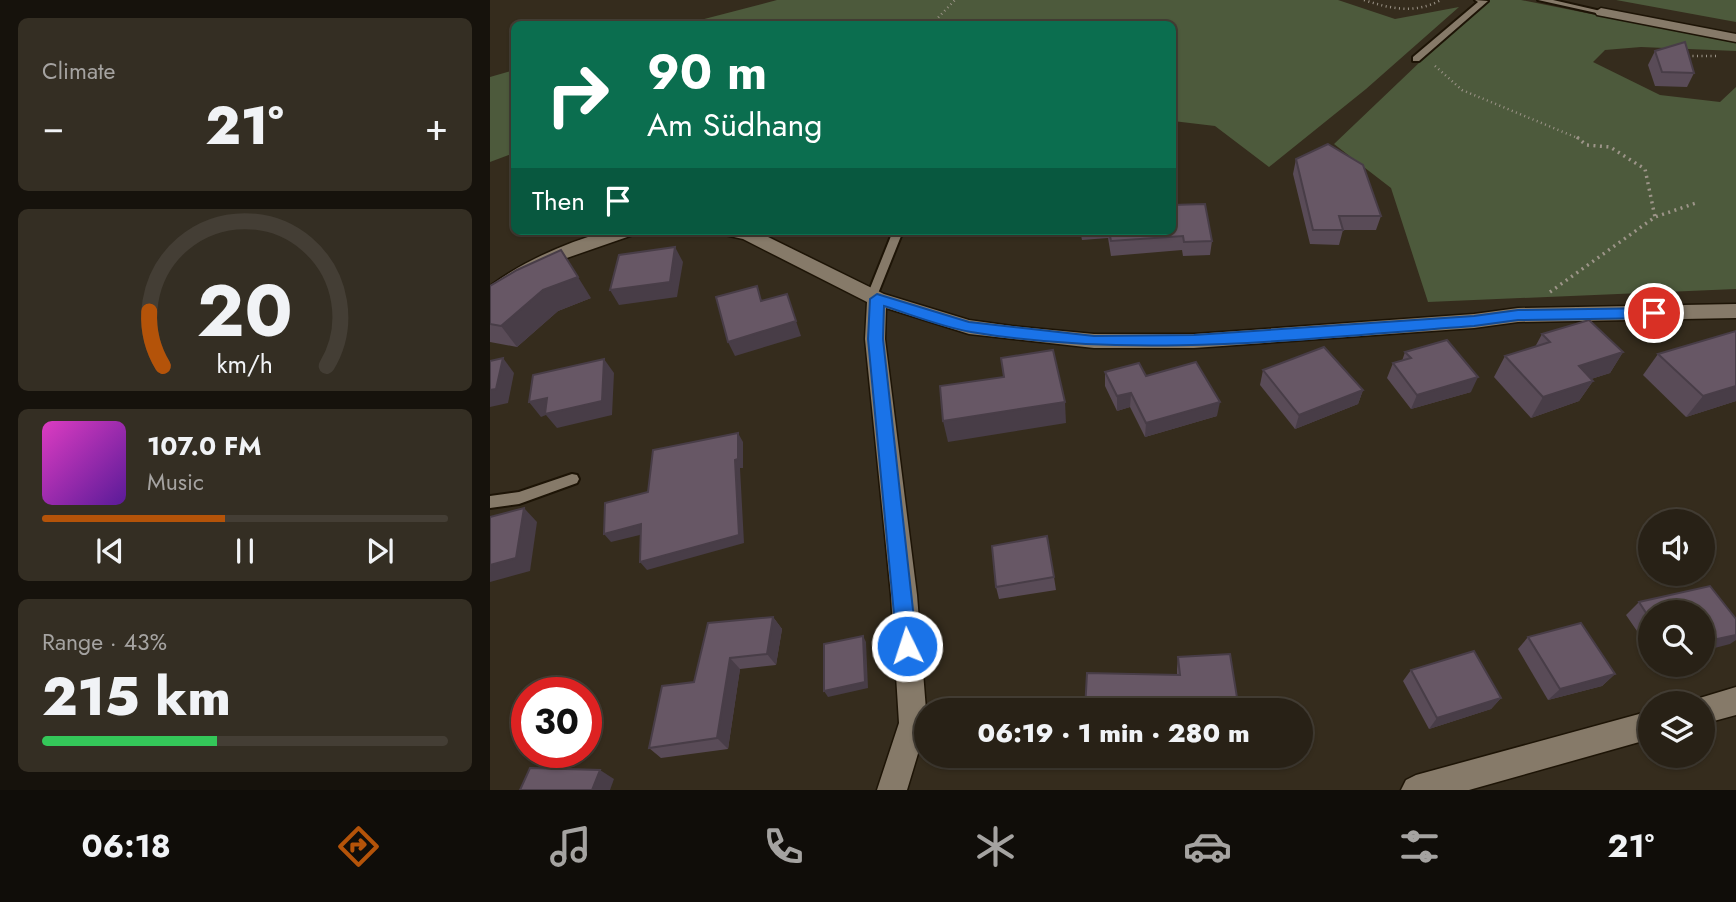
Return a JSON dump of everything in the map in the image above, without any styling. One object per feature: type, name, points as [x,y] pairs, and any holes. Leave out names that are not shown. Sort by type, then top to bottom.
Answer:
[{"type":"street","points":[[1601,12],[1736,38]]},
{"type":"street","points":[[490,295],[510,279],[544,260],[581,244],[613,235]]},
{"type":"street","points":[[750,235],[875,298],[969,327],[1094,341],[1194,341],[1474,321],[1518,315],[1736,311]]},
{"type":"street","points":[[875,298],[875,339],[904,595],[913,723],[892,790]]},
{"type":"street","points":[[1715,707],[1736,701]]},
{"type":"street","points":[[1416,790],[1638,727]]},
{"type":"lane","points":[[1419,56],[1484,1],[1479,0]]},
{"type":"lane","points":[[1542,0],[1601,12]]},
{"type":"lane","points":[[875,298],[897,235]]},
{"type":"lane","points":[[490,502],[519,498],[572,479]]},
{"type":"path","points":[[935,21],[955,0]]},
{"type":"path","points":[[1364,0],[1398,9],[1416,10],[1428,8],[1441,0]]},
{"type":"path","points":[[1419,56],[1462,90],[1579,138],[1586,145],[1610,147],[1645,169],[1655,217]]},
{"type":"path","points":[[1688,56],[1721,56]]},
{"type":"path","points":[[1518,315],[1655,217],[1696,203]]},
{"type":"green space","points":[[777,0],[1338,0],[1395,19],[1459,7],[1366,89],[1269,167],[1215,126],[1176,121],[1176,21],[696,21]]},
{"type":"green space","points":[[1485,0],[1521,0],[1736,43],[1736,51],[1641,47],[1605,50],[1593,62],[1660,95],[1720,102],[1736,87],[1736,289],[1428,302],[1391,188],[1334,144]]},
{"type":"green space","points":[[1616,0],[1736,0],[1736,22]]},
{"type":"green space","points":[[511,71],[511,154],[490,162],[490,77]]},
{"type":"building","points":[[1685,42],[1694,73],[1662,72],[1655,51]]},
{"type":"building","points":[[1328,144],[1363,165],[1381,216],[1339,216],[1343,230],[1313,230],[1296,159]]},
{"type":"building","points":[[1205,204],[1212,241],[1184,242],[1183,236],[1111,241],[1110,235],[1176,235],[1176,205]]},
{"type":"building","points":[[675,247],[670,282],[610,290],[619,255]]},
{"type":"building","points":[[561,250],[578,277],[543,290],[501,326],[490,324],[490,286]]},
{"type":"building","points":[[757,286],[761,301],[787,294],[796,321],[728,342],[716,297]]},
{"type":"building","points":[[1589,320],[1623,352],[1579,366],[1593,381],[1543,397],[1505,356],[1550,342],[1542,334]]},
{"type":"building","points":[[1736,331],[1736,386],[1703,396],[1658,354]]},
{"type":"building","points":[[1447,340],[1478,377],[1417,395],[1393,363],[1411,358],[1405,352]]},
{"type":"building","points":[[1324,347],[1363,390],[1299,415],[1263,370]]},
{"type":"building","points":[[1053,350],[1065,402],[943,421],[940,386],[1004,377],[1001,358]]},
{"type":"building","points":[[503,358],[496,389],[490,390],[490,361]]},
{"type":"building","points":[[604,359],[602,401],[545,414],[547,398],[529,402],[533,375]]},
{"type":"building","points":[[1196,362],[1220,402],[1146,423],[1131,393],[1117,396],[1105,372],[1139,363],[1146,376]]},
{"type":"building","points":[[738,433],[738,459],[735,460],[739,535],[640,562],[641,524],[604,534],[605,503],[648,492],[653,450]]},
{"type":"building","points":[[524,508],[516,558],[490,565],[490,517]]},
{"type":"building","points":[[1047,536],[1054,577],[996,587],[992,546]]},
{"type":"building","points":[[1710,586],[1736,619],[1736,635],[1715,639],[1715,600],[1648,600]]},
{"type":"building","points":[[773,617],[767,654],[730,658],[717,738],[649,748],[662,686],[694,682],[708,623]]},
{"type":"building","points":[[1581,623],[1615,674],[1560,689],[1528,637]]},
{"type":"building","points":[[863,636],[865,682],[824,691],[824,644]]},
{"type":"building","points":[[1474,651],[1501,698],[1437,718],[1411,670]]},
{"type":"building","points":[[1230,654],[1237,698],[1086,698],[1087,673],[1180,675],[1178,657]]},
{"type":"building","points":[[530,768],[600,770],[592,790],[520,790]]},
{"type":"route","points":[[907,646],[904,595],[875,339],[877,299],[969,327],[1094,341],[1194,341],[1474,321],[1518,315],[1654,313]]}]
